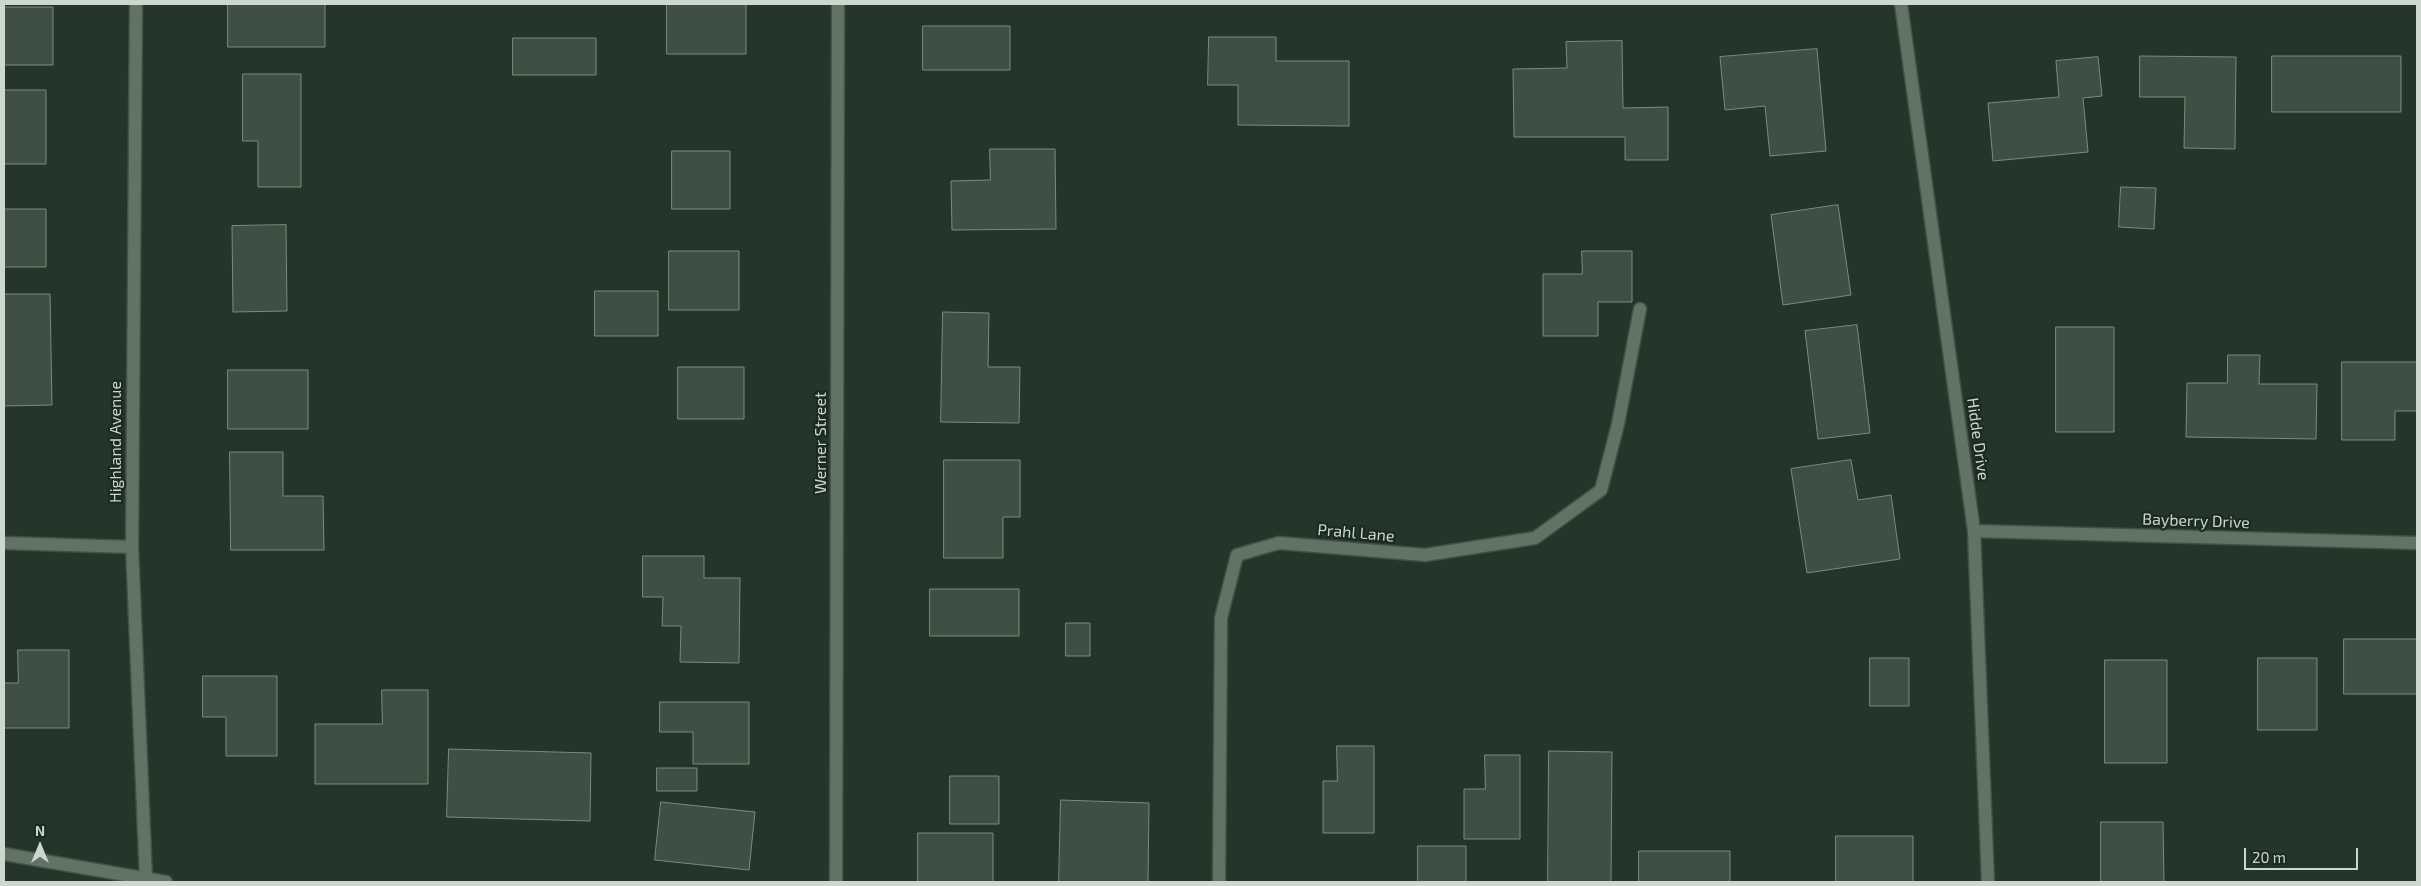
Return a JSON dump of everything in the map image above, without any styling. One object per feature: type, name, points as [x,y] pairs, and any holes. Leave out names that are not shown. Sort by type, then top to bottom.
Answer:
[{"type":"street","name":"Highland Avenue","points":[[136,4],[132,547],[146,879]]},
{"type":"street","name":"Werner Street","points":[[836,882],[838,4]]},
{"type":"street","name":"Hidde Drive","points":[[1902,4],[1974,531],[1988,882]]},
{"type":"street","name":"Prahl Lane","points":[[1219,882],[1221,618],[1237,555],[1279,543],[1425,555],[1535,538],[1600,490],[1618,424],[1640,309]]},
{"type":"street","name":"Bayberry Drive","points":[[1974,531],[2417,543]]},
{"type":"street","points":[[4,544],[132,547]]},
{"type":"street","points":[[4,854],[166,882]]},
{"type":"building","points":[[228,4],[325,4],[325,47],[228,47]]},
{"type":"building","points":[[667,4],[746,4],[746,54],[667,54]]},
{"type":"building","points":[[4,7],[53,7],[53,65],[4,65]]},
{"type":"building","points":[[923,26],[1010,26],[1010,70],[923,70]]},
{"type":"building","points":[[1209,37],[1276,37],[1276,61],[1349,61],[1349,126],[1238,125],[1238,85],[1208,85]]},
{"type":"building","points":[[513,38],[596,38],[596,75],[513,75]]},
{"type":"building","points":[[1622,41],[1623,108],[1668,107],[1668,160],[1625,160],[1625,137],[1514,137],[1513,69],[1567,68],[1566,42]]},
{"type":"building","points":[[1817,49],[1826,151],[1770,156],[1765,106],[1725,110],[1720,57]]},
{"type":"building","points":[[2140,56],[2236,57],[2235,149],[2184,148],[2185,97],[2140,97]]},
{"type":"building","points":[[2272,56],[2401,56],[2401,112],[2272,112]]},
{"type":"building","points":[[2098,57],[2102,96],[2083,98],[2088,152],[1993,161],[1988,103],[2059,97],[2056,61]]},
{"type":"building","points":[[243,74],[301,74],[301,187],[258,187],[258,141],[243,141]]},
{"type":"building","points":[[4,90],[46,90],[46,164],[4,164]]},
{"type":"building","points":[[990,149],[1055,149],[1056,229],[952,230],[951,181],[990,180]]},
{"type":"building","points":[[672,151],[730,151],[730,209],[672,209]]},
{"type":"building","points":[[2121,187],[2156,188],[2154,229],[2119,227]]},
{"type":"building","points":[[1838,205],[1851,295],[1783,305],[1771,215]]},
{"type":"building","points":[[4,209],[46,209],[46,267],[4,267]]},
{"type":"building","points":[[286,225],[287,311],[233,312],[232,226]]},
{"type":"building","points":[[669,251],[739,251],[739,310],[669,310]]},
{"type":"building","points":[[1582,251],[1632,251],[1632,302],[1598,302],[1598,336],[1543,336],[1543,274],[1582,274]]},
{"type":"building","points":[[595,291],[658,291],[658,336],[595,336]]},
{"type":"building","points":[[4,294],[50,294],[52,405],[4,406]]},
{"type":"building","points":[[943,312],[989,313],[988,367],[1020,367],[1019,423],[941,422]]},
{"type":"building","points":[[1857,325],[1870,433],[1818,439],[1805,331]]},
{"type":"building","points":[[2056,327],[2114,327],[2114,432],[2056,432]]},
{"type":"building","points":[[2228,355],[2260,355],[2259,384],[2317,384],[2316,439],[2186,437],[2187,383],[2227,383]]},
{"type":"building","points":[[2342,362],[2417,362],[2417,411],[2395,411],[2395,440],[2342,440]]},
{"type":"building","points":[[678,367],[744,367],[744,419],[678,419]]},
{"type":"building","points":[[228,370],[308,370],[308,429],[228,429]]},
{"type":"building","points":[[230,452],[283,452],[283,496],[323,496],[324,550],[231,550]]},
{"type":"building","points":[[944,460],[1020,460],[1020,517],[1003,517],[1003,558],[944,558]]},
{"type":"building","points":[[1851,460],[1858,500],[1891,495],[1900,559],[1807,573],[1791,469]]},
{"type":"building","points":[[643,556],[704,556],[704,578],[740,578],[739,663],[680,662],[681,626],[662,626],[663,597],[643,597]]},
{"type":"building","points":[[930,589],[1019,589],[1019,636],[930,636]]},
{"type":"building","points":[[1066,623],[1090,623],[1090,656],[1066,656]]},
{"type":"building","points":[[2344,639],[2417,639],[2417,694],[2344,694]]},
{"type":"building","points":[[18,650],[69,650],[69,728],[4,728],[4,683],[18,683]]},
{"type":"building","points":[[1870,658],[1909,658],[1909,706],[1870,706]]},
{"type":"building","points":[[2258,658],[2317,658],[2317,730],[2258,730]]},
{"type":"building","points":[[2105,660],[2167,660],[2167,763],[2105,763]]},
{"type":"building","points":[[203,676],[277,676],[277,756],[226,756],[226,717],[203,717]]},
{"type":"building","points":[[382,690],[428,690],[428,784],[315,784],[315,724],[382,724]]},
{"type":"building","points":[[660,702],[749,702],[749,764],[693,764],[693,732],[660,732]]},
{"type":"building","points":[[1337,746],[1374,746],[1374,833],[1323,833],[1323,781],[1337,781]]},
{"type":"building","points":[[449,749],[591,753],[590,821],[447,817]]},
{"type":"building","points":[[1549,751],[1612,752],[1611,882],[1548,882]]},
{"type":"building","points":[[1485,755],[1520,755],[1520,839],[1464,839],[1464,789],[1485,789]]},
{"type":"building","points":[[657,768],[697,768],[697,791],[657,791]]},
{"type":"building","points":[[950,776],[999,776],[999,824],[950,824]]},
{"type":"building","points":[[1061,800],[1149,803],[1148,882],[1059,882]]},
{"type":"building","points":[[661,802],[755,812],[749,870],[655,860]]},
{"type":"building","points":[[2101,822],[2163,822],[2164,882],[2101,882]]},
{"type":"building","points":[[918,833],[993,833],[993,882],[918,882]]},
{"type":"building","points":[[1836,836],[1913,836],[1913,882],[1836,882]]},
{"type":"building","points":[[1418,846],[1466,846],[1466,882],[1418,882]]},
{"type":"building","points":[[1639,851],[1730,851],[1730,882],[1639,882]]}]
